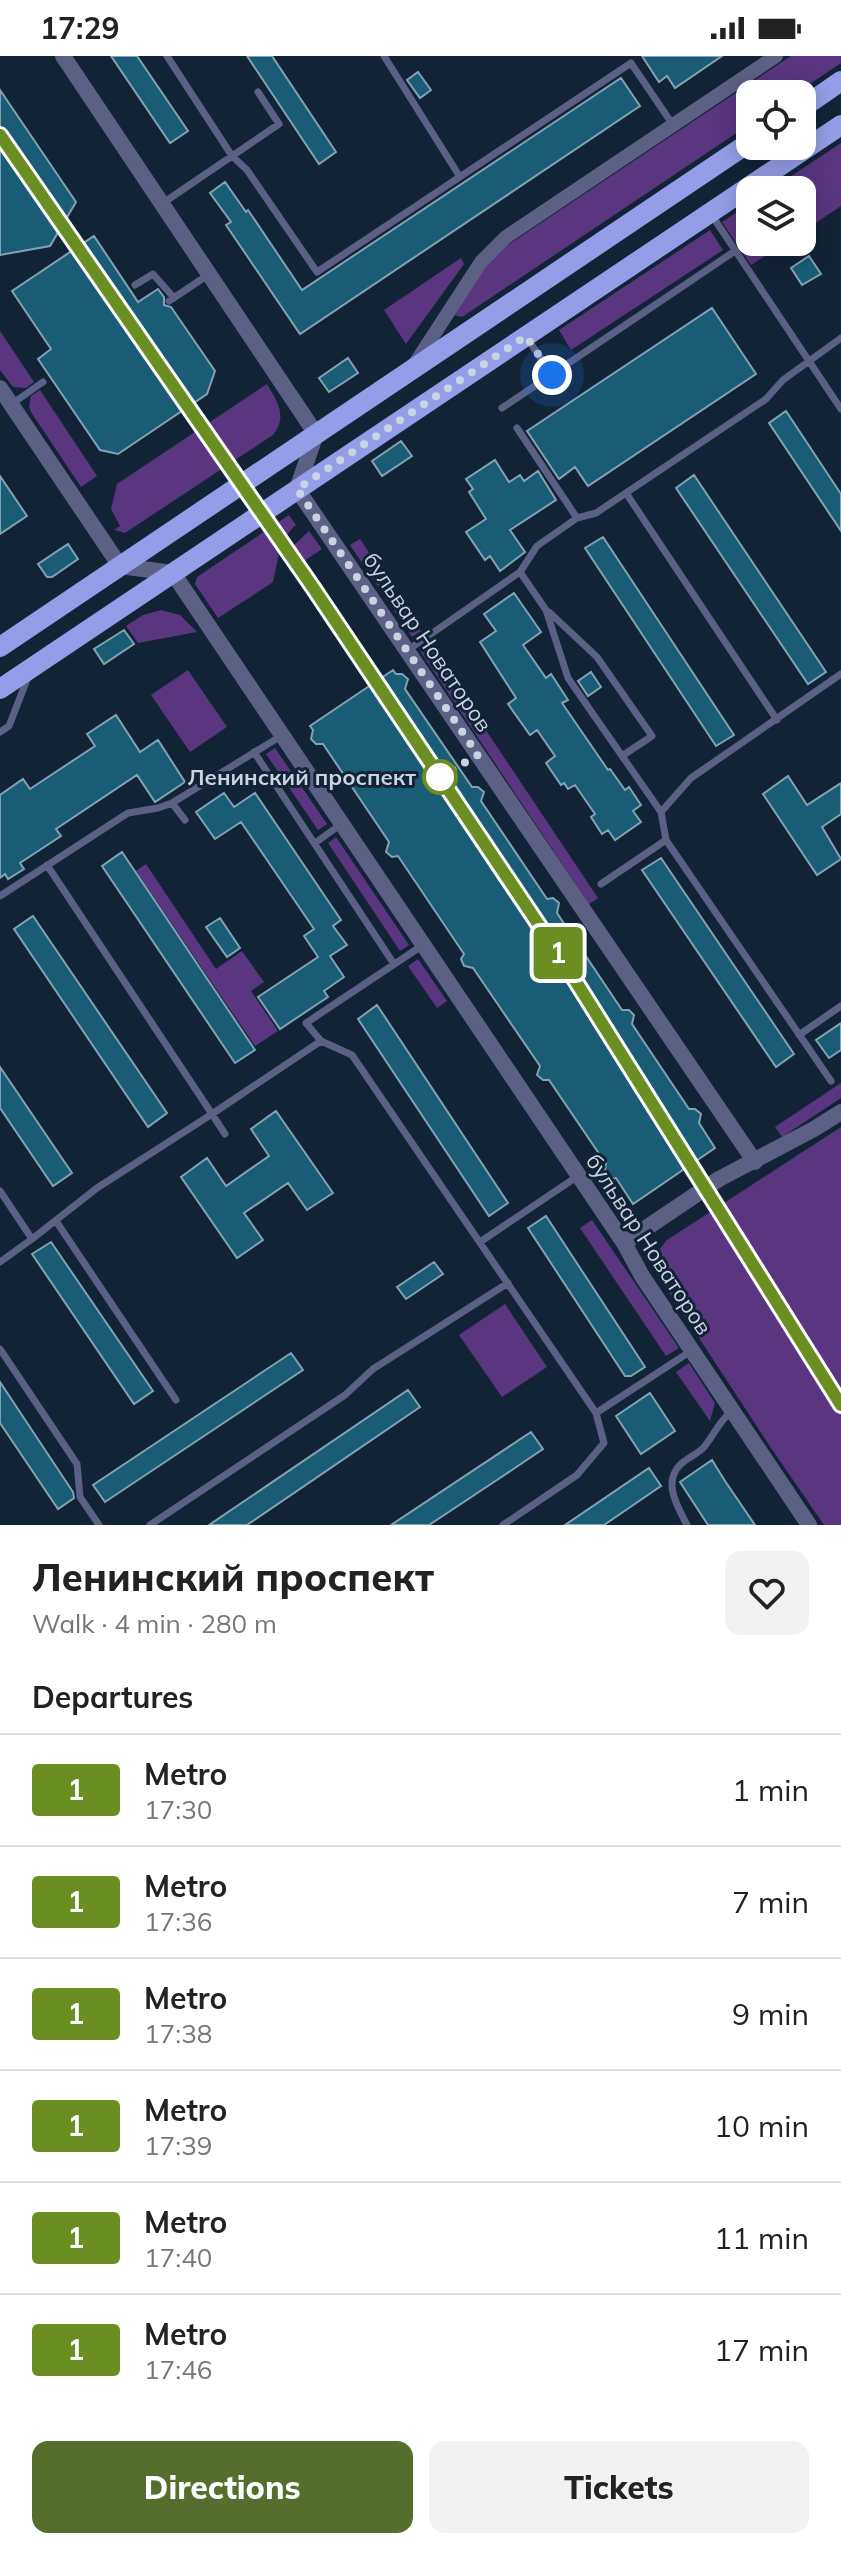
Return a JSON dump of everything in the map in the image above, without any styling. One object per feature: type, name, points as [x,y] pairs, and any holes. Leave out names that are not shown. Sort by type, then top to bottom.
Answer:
[{"type":"main road","points":[[816,98],[841,81]]},
{"type":"main road","points":[[0,689],[841,125]]},
{"type":"main road","points":[[3,642],[736,151]]},
{"type":"main road","points":[[277,460],[297,489]]},
{"type":"main road","points":[[153,543],[173,573]]},
{"type":"street","points":[[63,56],[316,434],[297,489]]},
{"type":"street","points":[[411,370],[491,249],[767,58]]},
{"type":"street","points":[[0,388],[120,566],[173,573]]},
{"type":"street","name":"бульвар Новаторов","points":[[297,489],[755,1162]]},
{"type":"street","name":"бульвар Новаторов","points":[[173,573],[579,1175],[642,1276],[809,1525]]},
{"type":"street","points":[[624,1243],[719,1179],[755,1162],[841,1112]]},
{"type":"lane","points":[[167,56],[232,156],[247,170],[317,272],[460,177],[628,59],[673,125]]},
{"type":"lane","points":[[385,57],[460,177]]},
{"type":"lane","points":[[163,204],[279,124],[258,92]]},
{"type":"lane","points":[[710,213],[841,409]]},
{"type":"lane","points":[[502,408],[735,251]]},
{"type":"lane","points":[[135,285],[153,274],[172,300],[210,274]]},
{"type":"lane","points":[[526,336],[552,375]]},
{"type":"lane","points":[[407,650],[520,572],[537,546],[577,518],[596,513],[766,399],[783,380],[841,338]]},
{"type":"lane","points":[[11,404],[43,382]]},
{"type":"lane","points":[[517,428],[577,518]]},
{"type":"lane","points":[[626,493],[777,720]]},
{"type":"lane","points":[[520,572],[546,610],[597,657],[652,736],[622,756]]},
{"type":"lane","points":[[546,610],[568,678],[661,812],[666,840],[831,1081]]},
{"type":"lane","points":[[0,732],[9,726],[32,667]]},
{"type":"lane","points":[[661,812],[691,778],[841,674]]},
{"type":"lane","points":[[0,896],[128,813],[172,803],[282,735]]},
{"type":"lane","points":[[254,752],[394,964]]},
{"type":"lane","points":[[172,803],[185,820]]},
{"type":"lane","points":[[315,843],[342,824]]},
{"type":"lane","points":[[601,884],[666,840]]},
{"type":"lane","points":[[47,865],[225,1134]]},
{"type":"lane","points":[[423,944],[306,1023],[321,1041],[352,1055],[596,1413],[604,1443],[577,1475],[503,1525]]},
{"type":"lane","points":[[799,1035],[841,1006]]},
{"type":"lane","points":[[0,1262],[97,1188],[321,1041]]},
{"type":"lane","points":[[480,1242],[579,1175]]},
{"type":"lane","points":[[0,1191],[32,1239]]},
{"type":"lane","points":[[56,1221],[176,1400]]},
{"type":"lane","points":[[150,1525],[345,1395],[373,1369],[508,1283]]},
{"type":"lane","points":[[0,1349],[77,1464],[80,1497],[99,1525]]},
{"type":"lane","points":[[596,1413],[692,1351]]},
{"type":"lane","points":[[687,1525],[672,1490],[671,1477],[680,1465],[702,1449],[723,1418],[732,1411]]},
{"type":"shaded area","points":[[791,56],[841,56],[841,63],[816,80],[755,80]]},
{"type":"shaded area","points":[[736,93],[736,133],[462,317],[454,315],[486,266],[508,245]]},
{"type":"shaded area","points":[[841,143],[841,206],[816,223],[816,176],[791,176]]},
{"type":"shaded area","points":[[736,212],[736,243],[722,222]]},
{"type":"shaded area","points":[[710,230],[723,250],[571,350],[559,330]]},
{"type":"shaded area","points":[[745,256],[765,256],[751,265]]},
{"type":"shaded area","points":[[461,258],[464,264],[406,344],[384,310]]},
{"type":"shaded area","points":[[0,331],[34,382],[26,388],[13,387],[0,370]]},
{"type":"shaded area","points":[[267,384],[280,415],[273,435],[125,533],[114,530],[120,526],[111,509],[117,484]]},
{"type":"shaded area","points":[[40,390],[97,476],[81,487],[31,412],[31,396]]},
{"type":"shaded area","points":[[289,515],[296,525],[283,544],[273,582],[218,618],[195,584],[197,577]]},
{"type":"shaded area","points":[[309,531],[322,549],[289,571],[295,544]]},
{"type":"shaded area","points":[[360,539],[421,631],[412,637],[350,545]]},
{"type":"shaded area","points":[[161,610],[180,615],[197,632],[138,643],[126,626],[143,615]]},
{"type":"shaded area","points":[[429,645],[598,898],[589,904],[420,651]]},
{"type":"shaded area","points":[[188,670],[227,727],[190,752],[151,695]]},
{"type":"shaded area","points":[[275,748],[327,824],[318,830],[266,754]]},
{"type":"shaded area","points":[[336,837],[409,945],[400,951],[328,843]]},
{"type":"shaded area","points":[[146,864],[216,969],[242,951],[264,982],[251,991],[278,1031],[255,1046],[136,871]]},
{"type":"shaded area","points":[[418,959],[447,1001],[437,1008],[408,966]]},
{"type":"shaded area","points":[[841,1083],[841,1098],[782,1137],[775,1127]]},
{"type":"shaded area","points":[[841,1127],[841,1525],[824,1525],[657,1274],[656,1260],[667,1240]]},
{"type":"shaded area","points":[[592,1220],[679,1348],[666,1356],[580,1228]]},
{"type":"shaded area","points":[[505,1304],[547,1367],[502,1397],[459,1335]]},
{"type":"shaded area","points":[[689,1363],[715,1403],[710,1421],[676,1372]]},
{"type":"building","points":[[111,56],[137,56],[188,131],[170,143]]},
{"type":"building","points":[[247,56],[272,56],[336,152],[319,164]]},
{"type":"building","points":[[642,56],[722,56],[675,88],[667,76],[659,82]]},
{"type":"building","points":[[418,72],[431,90],[420,98],[407,80]]},
{"type":"building","points":[[621,78],[640,106],[300,334],[226,225],[231,222],[210,193],[225,182],[246,212],[248,210],[302,290]]},
{"type":"building","points":[[0,90],[76,202],[50,246],[0,255]]},
{"type":"building","points":[[94,236],[138,302],[158,289],[164,297],[164,305],[171,307],[215,371],[207,394],[118,454],[100,450],[38,359],[51,349],[12,291]]},
{"type":"building","points":[[809,256],[821,274],[802,285],[791,268]]},
{"type":"building","points":[[712,308],[756,374],[588,486],[575,467],[559,479],[527,431]]},
{"type":"building","points":[[348,358],[358,373],[329,392],[319,378]]},
{"type":"building","points":[[786,411],[841,494],[841,531],[769,423]]},
{"type":"building","points":[[401,441],[412,456],[382,476],[372,461]]},
{"type":"building","points":[[495,460],[509,482],[520,475],[524,481],[538,471],[556,500],[510,530],[525,552],[500,571],[490,556],[485,560],[466,532],[486,519],[469,492],[473,489],[466,479]]},
{"type":"building","points":[[694,475],[826,672],[808,684],[676,488]]},
{"type":"building","points":[[0,476],[27,516],[0,534]]},
{"type":"building","points":[[603,537],[734,735],[716,746],[585,548]]},
{"type":"building","points":[[68,544],[78,559],[52,577],[47,577],[38,564]]},
{"type":"building","points":[[514,593],[541,632],[523,645],[546,678],[551,674],[568,700],[562,703],[608,770],[625,790],[629,787],[641,805],[633,811],[641,822],[615,840],[608,830],[602,834],[591,817],[595,814],[575,785],[568,789],[564,783],[561,785],[546,763],[555,756],[537,730],[530,735],[508,704],[516,698],[480,642],[496,631],[484,614]]},
{"type":"building","points":[[124,630],[134,644],[104,664],[94,649]]},
{"type":"building","points":[[393,670],[408,679],[405,689],[472,787],[484,792],[481,801],[547,899],[553,898],[559,903],[557,913],[622,1010],[629,1010],[634,1015],[632,1024],[689,1109],[701,1114],[699,1123],[715,1148],[633,1204],[616,1178],[609,1179],[604,1174],[606,1164],[549,1080],[537,1075],[540,1066],[473,968],[464,966],[461,959],[464,954],[398,856],[392,857],[386,852],[389,842],[323,744],[316,744],[311,739],[313,730],[310,726]]},
{"type":"building","points":[[591,672],[601,687],[588,696],[578,681]]},
{"type":"building","points":[[116,715],[140,752],[158,740],[185,782],[155,802],[137,775],[56,829],[61,836],[20,863],[24,869],[8,879],[5,874],[0,878],[0,795],[23,779],[30,789],[95,746],[87,734]]},
{"type":"building","points":[[788,776],[807,805],[841,783],[841,814],[822,827],[841,859],[817,875],[763,794]]},
{"type":"building","points":[[224,793],[234,807],[255,793],[341,920],[333,926],[347,945],[330,956],[344,977],[324,991],[328,997],[280,1029],[258,997],[318,957],[304,936],[314,929],[241,822],[215,839],[196,812]]},
{"type":"building","points":[[122,852],[255,1050],[235,1063],[102,866]]},
{"type":"building","points":[[661,858],[794,1054],[776,1067],[642,870]]},
{"type":"building","points":[[33,916],[167,1113],[148,1127],[14,929]]},
{"type":"building","points":[[220,918],[240,948],[227,957],[206,927]]},
{"type":"building","points":[[377,1005],[508,1203],[489,1216],[358,1019]]},
{"type":"building","points":[[841,1023],[841,1050],[829,1058],[816,1040]]},
{"type":"building","points":[[0,1067],[72,1173],[53,1186],[0,1108]]},
{"type":"building","points":[[276,1111],[333,1193],[307,1210],[288,1183],[244,1213],[263,1240],[237,1258],[181,1177],[207,1158],[226,1186],[269,1156],[251,1129]]},
{"type":"building","points":[[546,1216],[645,1367],[631,1376],[625,1376],[528,1228]]},
{"type":"building","points":[[51,1242],[153,1391],[134,1404],[32,1254]]},
{"type":"building","points":[[434,1262],[443,1274],[406,1299],[397,1287]]},
{"type":"building","points":[[291,1353],[303,1370],[105,1502],[93,1485]]},
{"type":"building","points":[[0,1382],[73,1492],[74,1498],[58,1509],[0,1423]]},
{"type":"building","points":[[408,1390],[420,1407],[247,1525],[209,1525]]},
{"type":"building","points":[[650,1393],[675,1431],[641,1454],[616,1416]]},
{"type":"building","points":[[531,1432],[543,1449],[500,1478],[429,1525],[391,1525]]},
{"type":"building","points":[[712,1460],[755,1525],[708,1525],[680,1482]]},
{"type":"building","points":[[649,1468],[661,1486],[604,1525],[565,1525]]},
{"type":"metro line","name":"1","points":[[0,135],[314,589],[563,961],[841,1405]]},
{"type":"place","name":"Ленинский проспект","points":[[440,777]]},
{"type":"route","points":[[440,777],[478,755],[297,489],[526,336],[552,375]]}]
